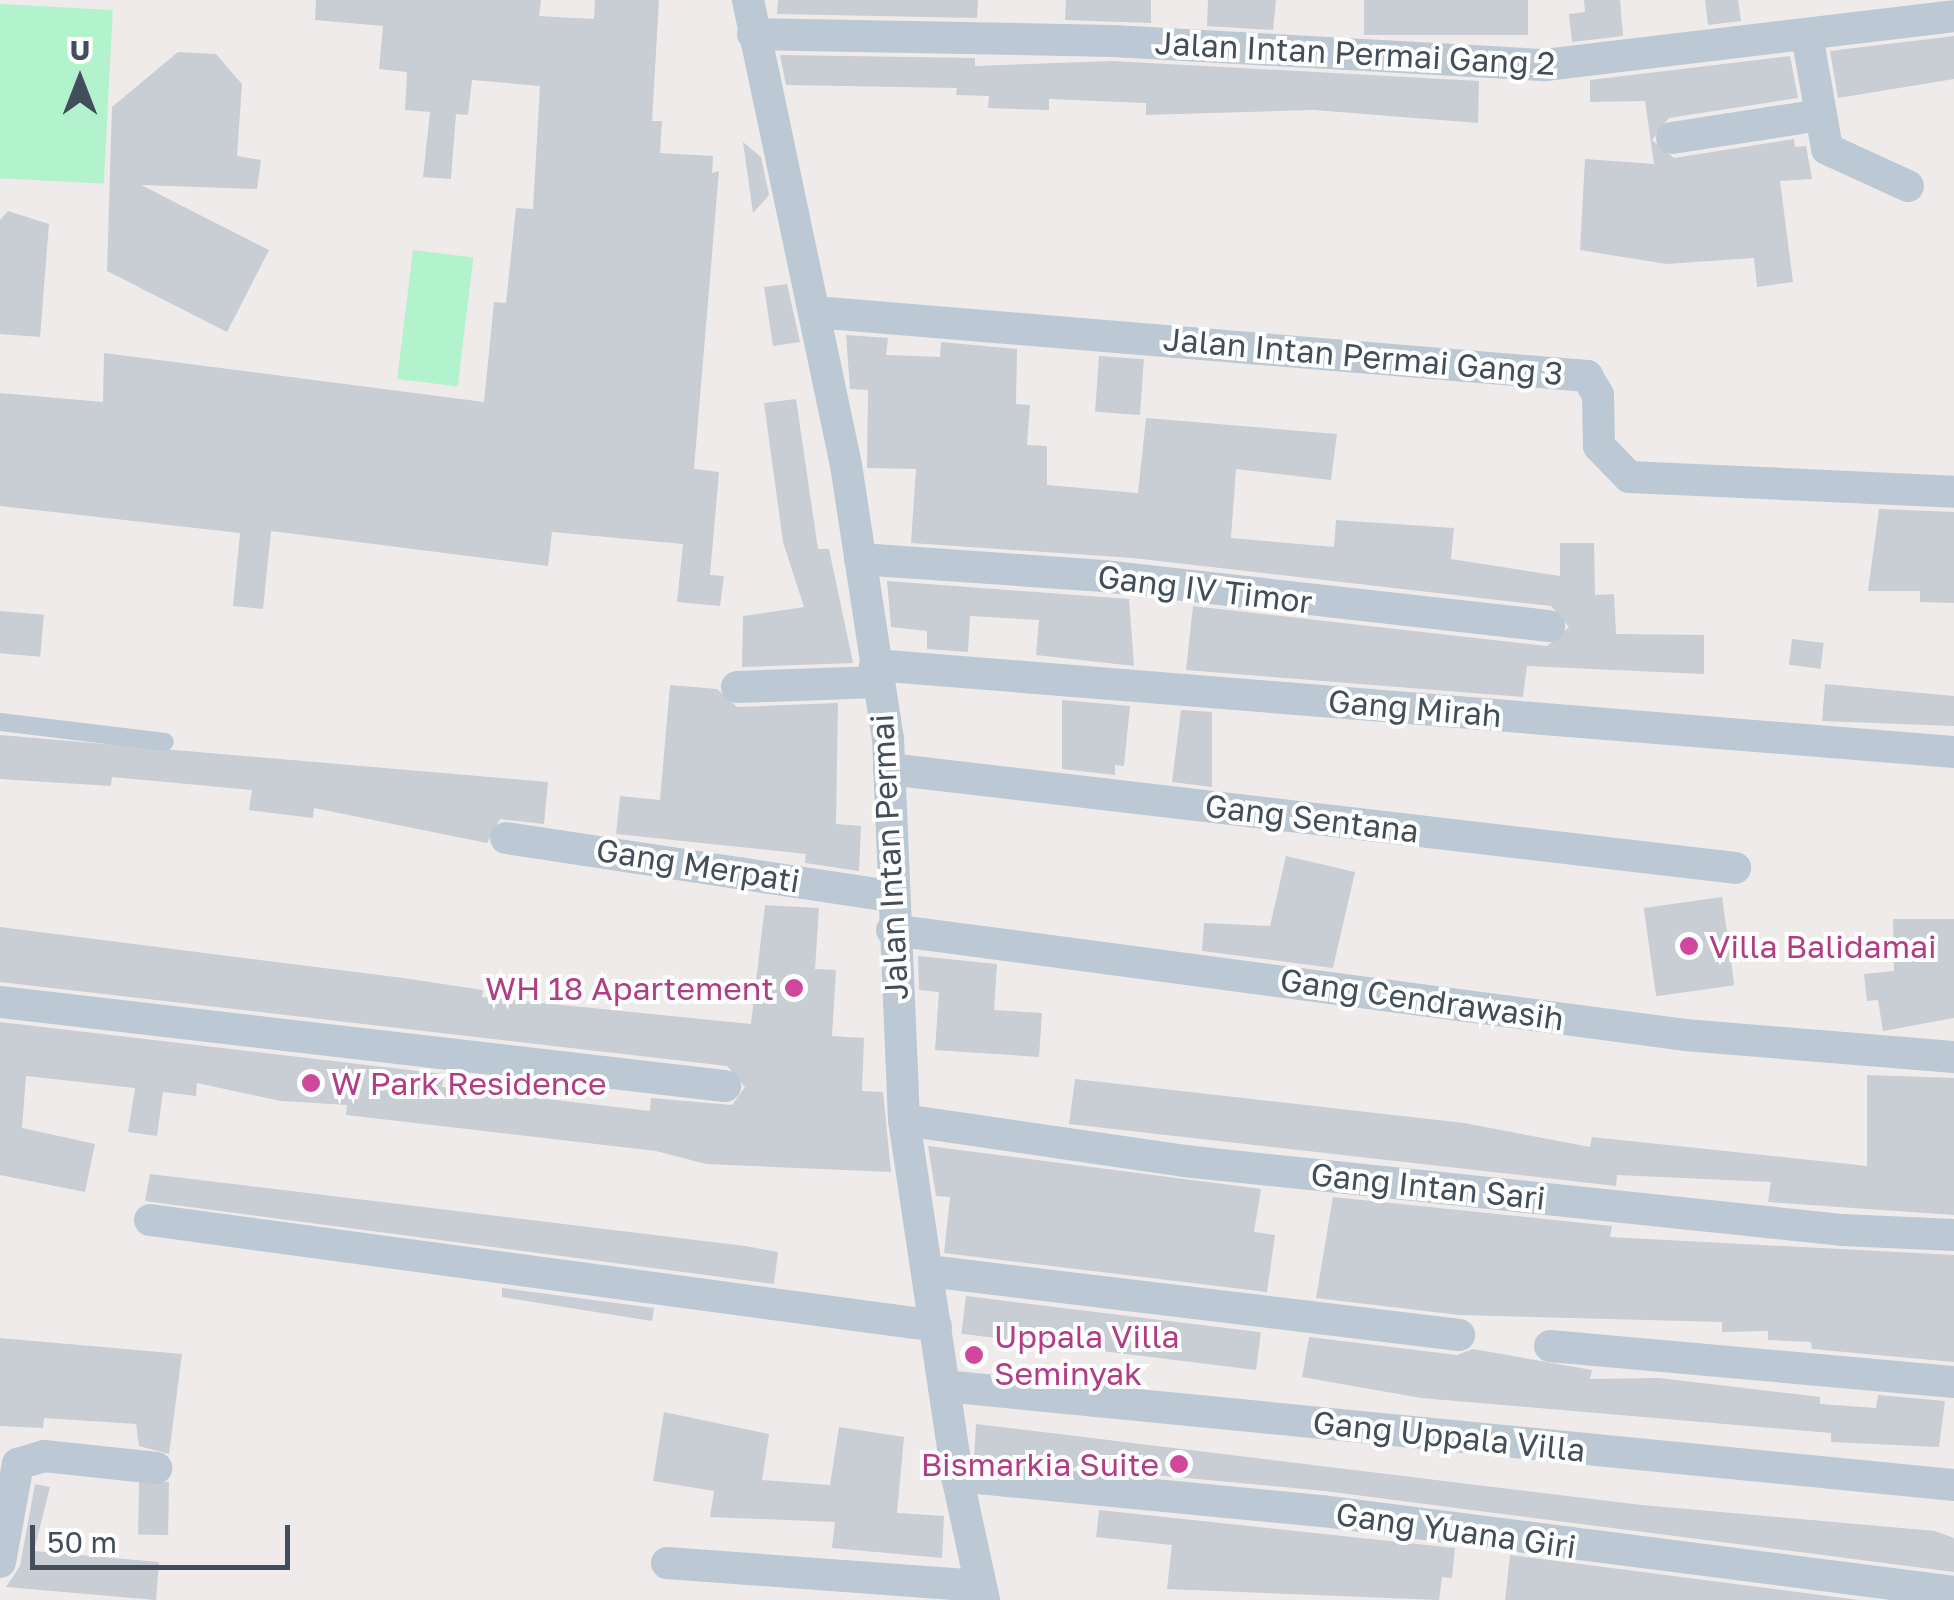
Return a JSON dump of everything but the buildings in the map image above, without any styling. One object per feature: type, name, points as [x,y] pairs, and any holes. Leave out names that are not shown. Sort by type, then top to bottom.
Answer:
[{"type":"street","name":"Jalan Intan Permai","points":[[748,0],[815,312],[877,673],[889,769],[890,896],[904,1120],[958,1476],[982,1593]]},
{"type":"street","name":"Jalan Intan Permai Gang 2","points":[[753,34],[1113,41],[1545,65],[1954,16]]},
{"type":"street","points":[[1807,35],[1827,149],[1908,186]]},
{"type":"street","points":[[1672,138],[1820,115]]},
{"type":"street","name":"Jalan Intan Permai Gang 3","points":[[815,312],[1587,376],[1598,394],[1599,446],[1629,477],[1954,492]]},
{"type":"street","name":"Gang IV Timor","points":[[860,559],[1103,576],[1549,626]]},
{"type":"street","name":"Gang Mirah","points":[[737,687],[877,673],[1954,752]]},
{"type":"street","name":"Gang Sentana","points":[[889,769],[1735,868]]},
{"type":"street","name":"Gang Merpati","points":[[506,838],[890,896]]},
{"type":"street","name":"Gang Cendrawasih","points":[[892,930],[1685,1035],[1954,1057]]},
{"type":"street","points":[[0,1002],[725,1086]]},
{"type":"street","name":"Gang Intan Sari","points":[[904,1120],[1184,1160],[1843,1230],[1954,1234]]},
{"type":"street","points":[[150,1220],[936,1326]]},
{"type":"street","points":[[928,1271],[1459,1334]]},
{"type":"street","points":[[1550,1346],[1954,1382]]},
{"type":"street","name":"Gang Uppala Villa","points":[[944,1386],[1954,1485]]},
{"type":"street","points":[[0,1562],[18,1464],[44,1456],[156,1468]]},
{"type":"street","name":"Gang Yuana Giri","points":[[958,1476],[1322,1511],[1954,1592]]},
{"type":"street","points":[[667,1563],[982,1593]]},
{"type":"lane","points":[[0,722],[165,742]]},
{"type":"green space","points":[[0,4],[113,10],[104,184],[0,178]]},
{"type":"green space","points":[[413,250],[474,257],[458,386],[397,379]]},
{"type":"place","name":"Villa Balidamai","points":[[1689,946]]},
{"type":"place","name":"WH 18 Apartement","points":[[794,988]]},
{"type":"place","name":"W Park Residence","points":[[311,1083]]},
{"type":"place","name":"Uppala Villa Seminyak","points":[[974,1355]]},
{"type":"place","name":"Bismarkia Suite","points":[[1179,1464]]}]
